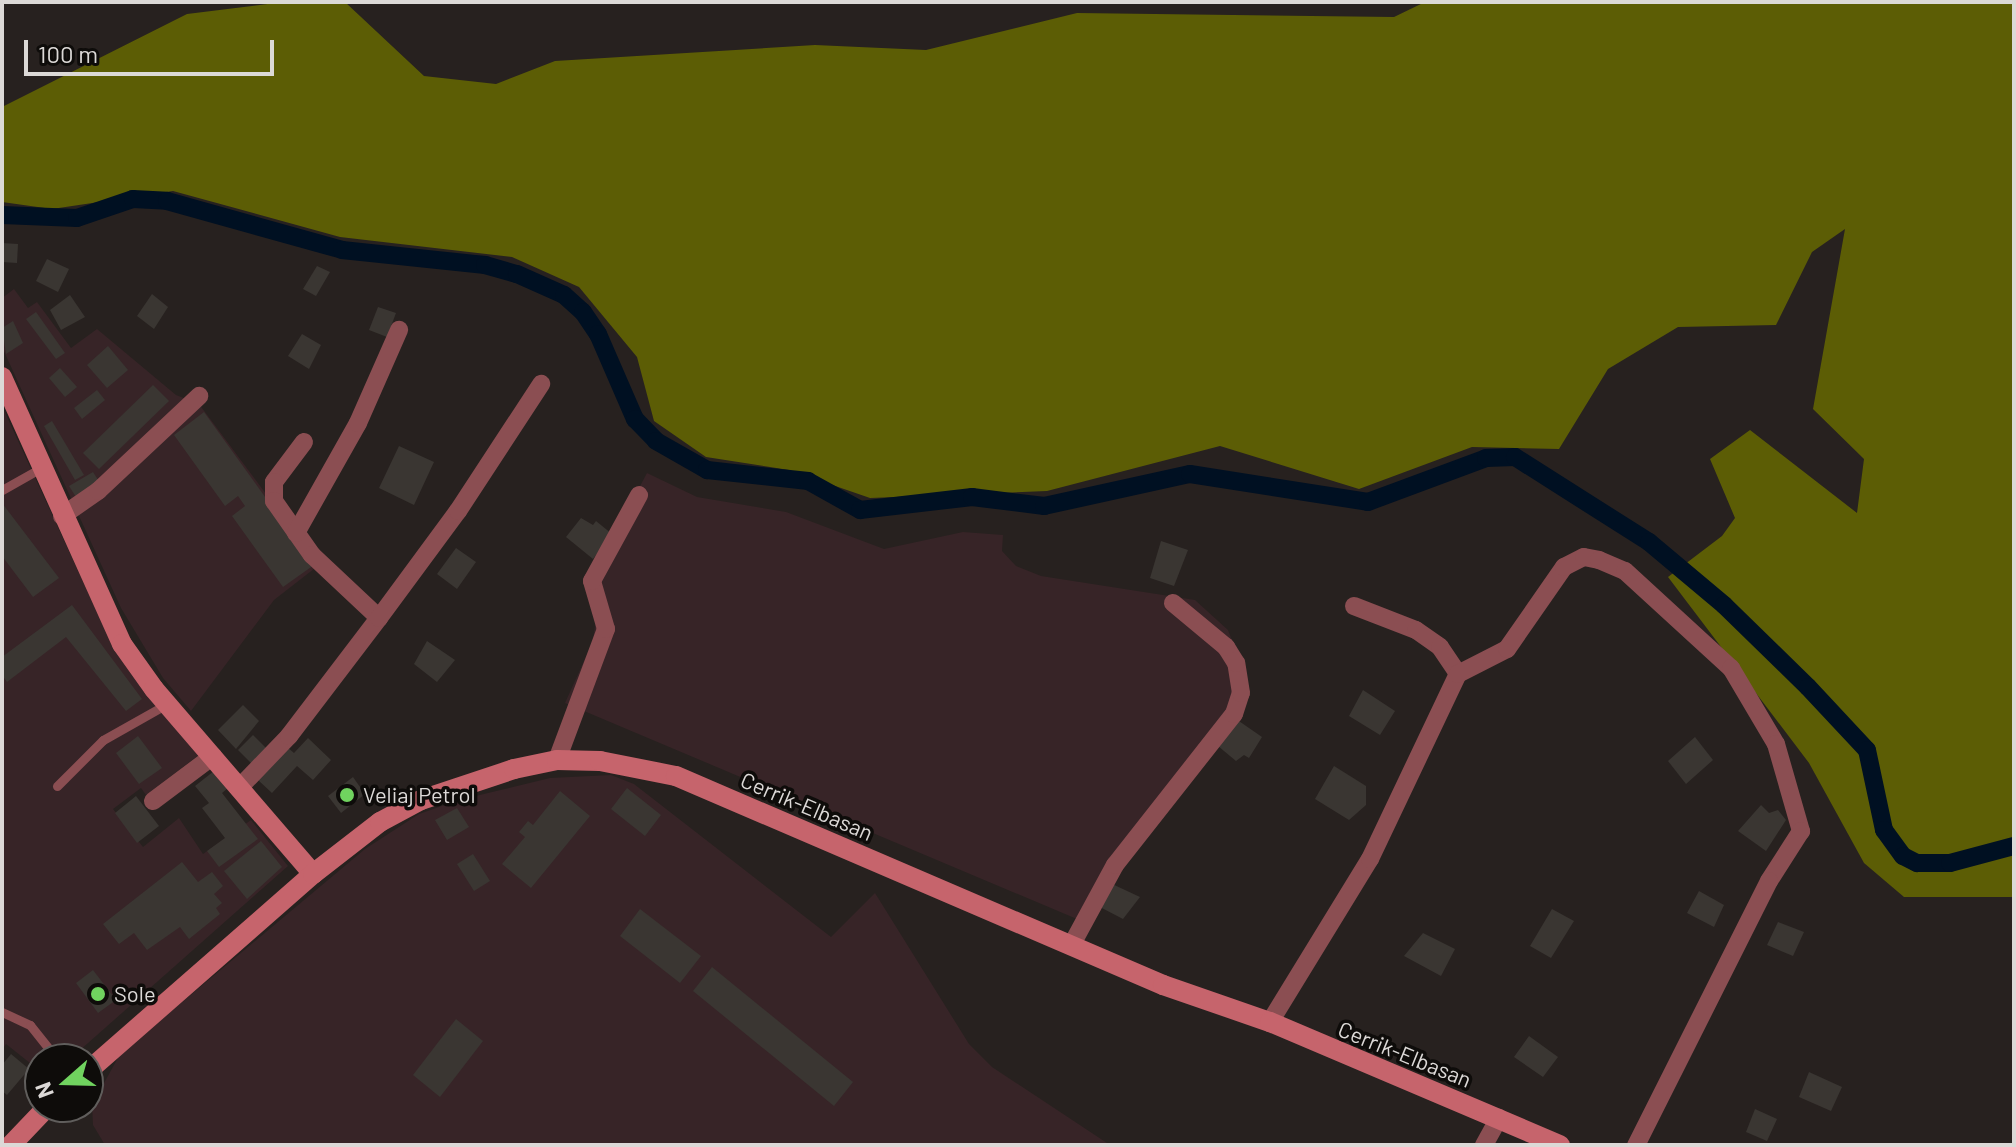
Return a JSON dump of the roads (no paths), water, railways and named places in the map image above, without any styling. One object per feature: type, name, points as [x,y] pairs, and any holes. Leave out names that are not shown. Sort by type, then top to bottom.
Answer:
[{"type":"main road","points":[[2,377],[122,644],[167,704],[313,874]]},
{"type":"main road","name":"Cerrik-Elbasan","points":[[104,1057],[355,839],[421,800],[557,760],[636,764],[676,776],[1163,985],[1270,1022],[1560,1145]]},
{"type":"main road","points":[[11,1145],[31,1123]]},
{"type":"street","points":[[296,533],[358,423],[399,330]]},
{"type":"street","points":[[239,788],[289,736],[379,618],[458,511],[541,384]]},
{"type":"street","points":[[62,516],[98,491],[199,396]]},
{"type":"street","points":[[304,442],[272,487],[274,501],[296,533],[379,618]]},
{"type":"street","points":[[557,760],[606,629],[592,581],[639,495]]},
{"type":"street","points":[[1270,1022],[1370,859],[1458,674],[1507,649],[1564,567],[1584,557],[1599,560],[1625,571],[1713,647],[1747,691],[1776,744],[1801,831],[1769,881],[1636,1145]]},
{"type":"street","points":[[1071,946],[1115,865],[1234,714],[1241,693],[1236,663],[1226,647],[1173,603]]},
{"type":"street","points":[[1354,606],[1416,630],[1440,647],[1458,674]]},
{"type":"street","points":[[153,801],[213,756]]},
{"type":"street","points":[[1484,1145],[1499,1118]]},
{"type":"lane","points":[[2,490],[41,468]]},
{"type":"lane","points":[[57,786],[103,740],[167,704]]},
{"type":"lane","points":[[2,1012],[30,1025],[44,1043]]},
{"type":"waterway","points":[[2,215],[77,218],[133,199],[167,201],[342,250],[485,265],[517,274],[564,295],[583,312],[598,334],[635,419],[656,441],[707,470],[808,481],[860,510],[972,497],[1044,506],[1190,474],[1368,502],[1486,458],[1515,457],[1649,542],[1724,605],[1808,687],[1867,750],[1884,830],[1903,856],[1917,863],[1950,863],[2014,846]]},
{"type":"place","name":"Veliaj Petrol","points":[[347,795]]},
{"type":"place","name":"Sole","points":[[98,994]]}]
